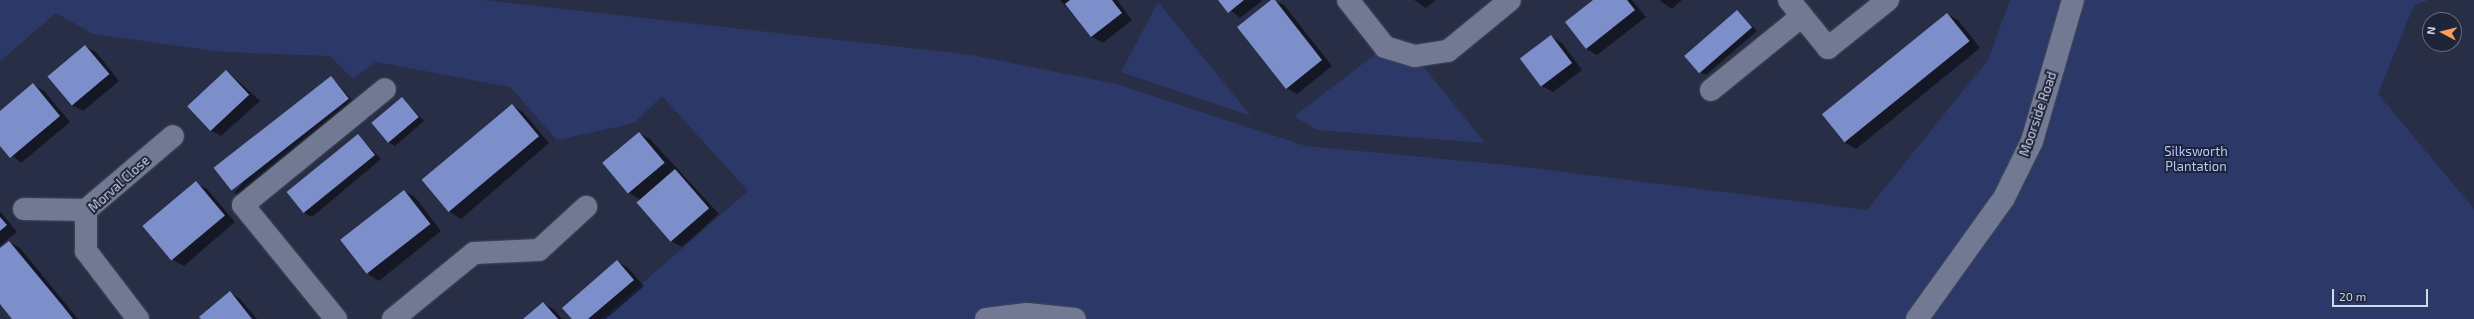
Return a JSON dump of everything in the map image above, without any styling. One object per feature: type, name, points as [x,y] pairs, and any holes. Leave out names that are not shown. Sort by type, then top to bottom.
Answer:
[{"type":"street","points":[[1348,0],[1385,47],[1415,56],[1448,50],[1510,0]]},
{"type":"street","points":[[1710,90],[1796,8],[1828,48],[1888,0]]},
{"type":"street","name":"Moorside Road","points":[[1917,319],[2004,198],[2032,141],[2073,0]]},
{"type":"street","points":[[336,319],[243,204],[385,89]]},
{"type":"street","name":"Morval Close","points":[[138,319],[86,251],[86,210],[173,136]]},
{"type":"street","points":[[393,319],[474,254],[539,250],[586,207]]},
{"type":"street","points":[[24,208],[86,210]]},
{"type":"street","points":[[986,319],[1026,314],[1075,319]]},
{"type":"green space","name":"Silksworth Plantation","points":[[0,0],[483,0],[973,55],[1116,84],[1306,146],[1508,165],[1867,210],[1988,60],[2010,0],[2429,0],[2414,5],[2378,94],[2474,209],[2474,319],[601,319],[748,191],[662,96],[634,123],[557,140],[510,87],[376,62],[353,79],[330,56],[223,52],[93,34],[56,13],[0,61]]},
{"type":"green space","points":[[1158,2],[1251,116],[1121,72]]},
{"type":"green space","points":[[1385,47],[1415,56],[1485,143],[1317,130],[1294,116]]},
{"type":"building","points":[[1070,0],[1112,0],[1122,13],[1091,37],[1065,4]]},
{"type":"building","points":[[1218,0],[1244,0],[1228,13]]},
{"type":"building","points":[[1271,0],[1275,0],[1322,60],[1286,89],[1237,27]]},
{"type":"building","points":[[1593,0],[1627,0],[1635,10],[1586,49],[1565,22]]},
{"type":"building","points":[[1737,10],[1752,27],[1699,73],[1684,56]]},
{"type":"building","points":[[1947,13],[1970,41],[1845,142],[1822,114]]},
{"type":"building","points":[[1551,35],[1572,63],[1541,86],[1520,58]]},
{"type":"building","points":[[85,45],[109,74],[72,106],[47,76]]},
{"type":"building","points":[[226,70],[249,95],[210,131],[187,106]]},
{"type":"building","points":[[331,76],[349,99],[231,191],[214,168]]},
{"type":"building","points":[[33,83],[60,116],[10,158],[0,146],[0,111]]},
{"type":"building","points":[[402,97],[419,117],[388,143],[371,123]]},
{"type":"building","points":[[512,104],[539,136],[449,212],[422,180]]},
{"type":"building","points":[[639,132],[665,163],[628,193],[602,163]]},
{"type":"building","points":[[358,134],[375,155],[303,213],[287,192]]},
{"type":"building","points":[[675,169],[709,208],[671,242],[637,202]]},
{"type":"building","points":[[196,181],[225,215],[171,260],[142,226]]},
{"type":"building","points":[[404,190],[430,224],[367,274],[340,240]]},
{"type":"building","points":[[0,217],[7,225],[0,231]]},
{"type":"building","points":[[9,241],[73,319],[12,319],[0,304],[0,248]]},
{"type":"building","points":[[617,260],[634,280],[588,319],[572,319],[562,308]]},
{"type":"building","points":[[230,291],[252,319],[201,319],[199,317]]},
{"type":"building","points":[[543,302],[558,319],[523,319]]}]
